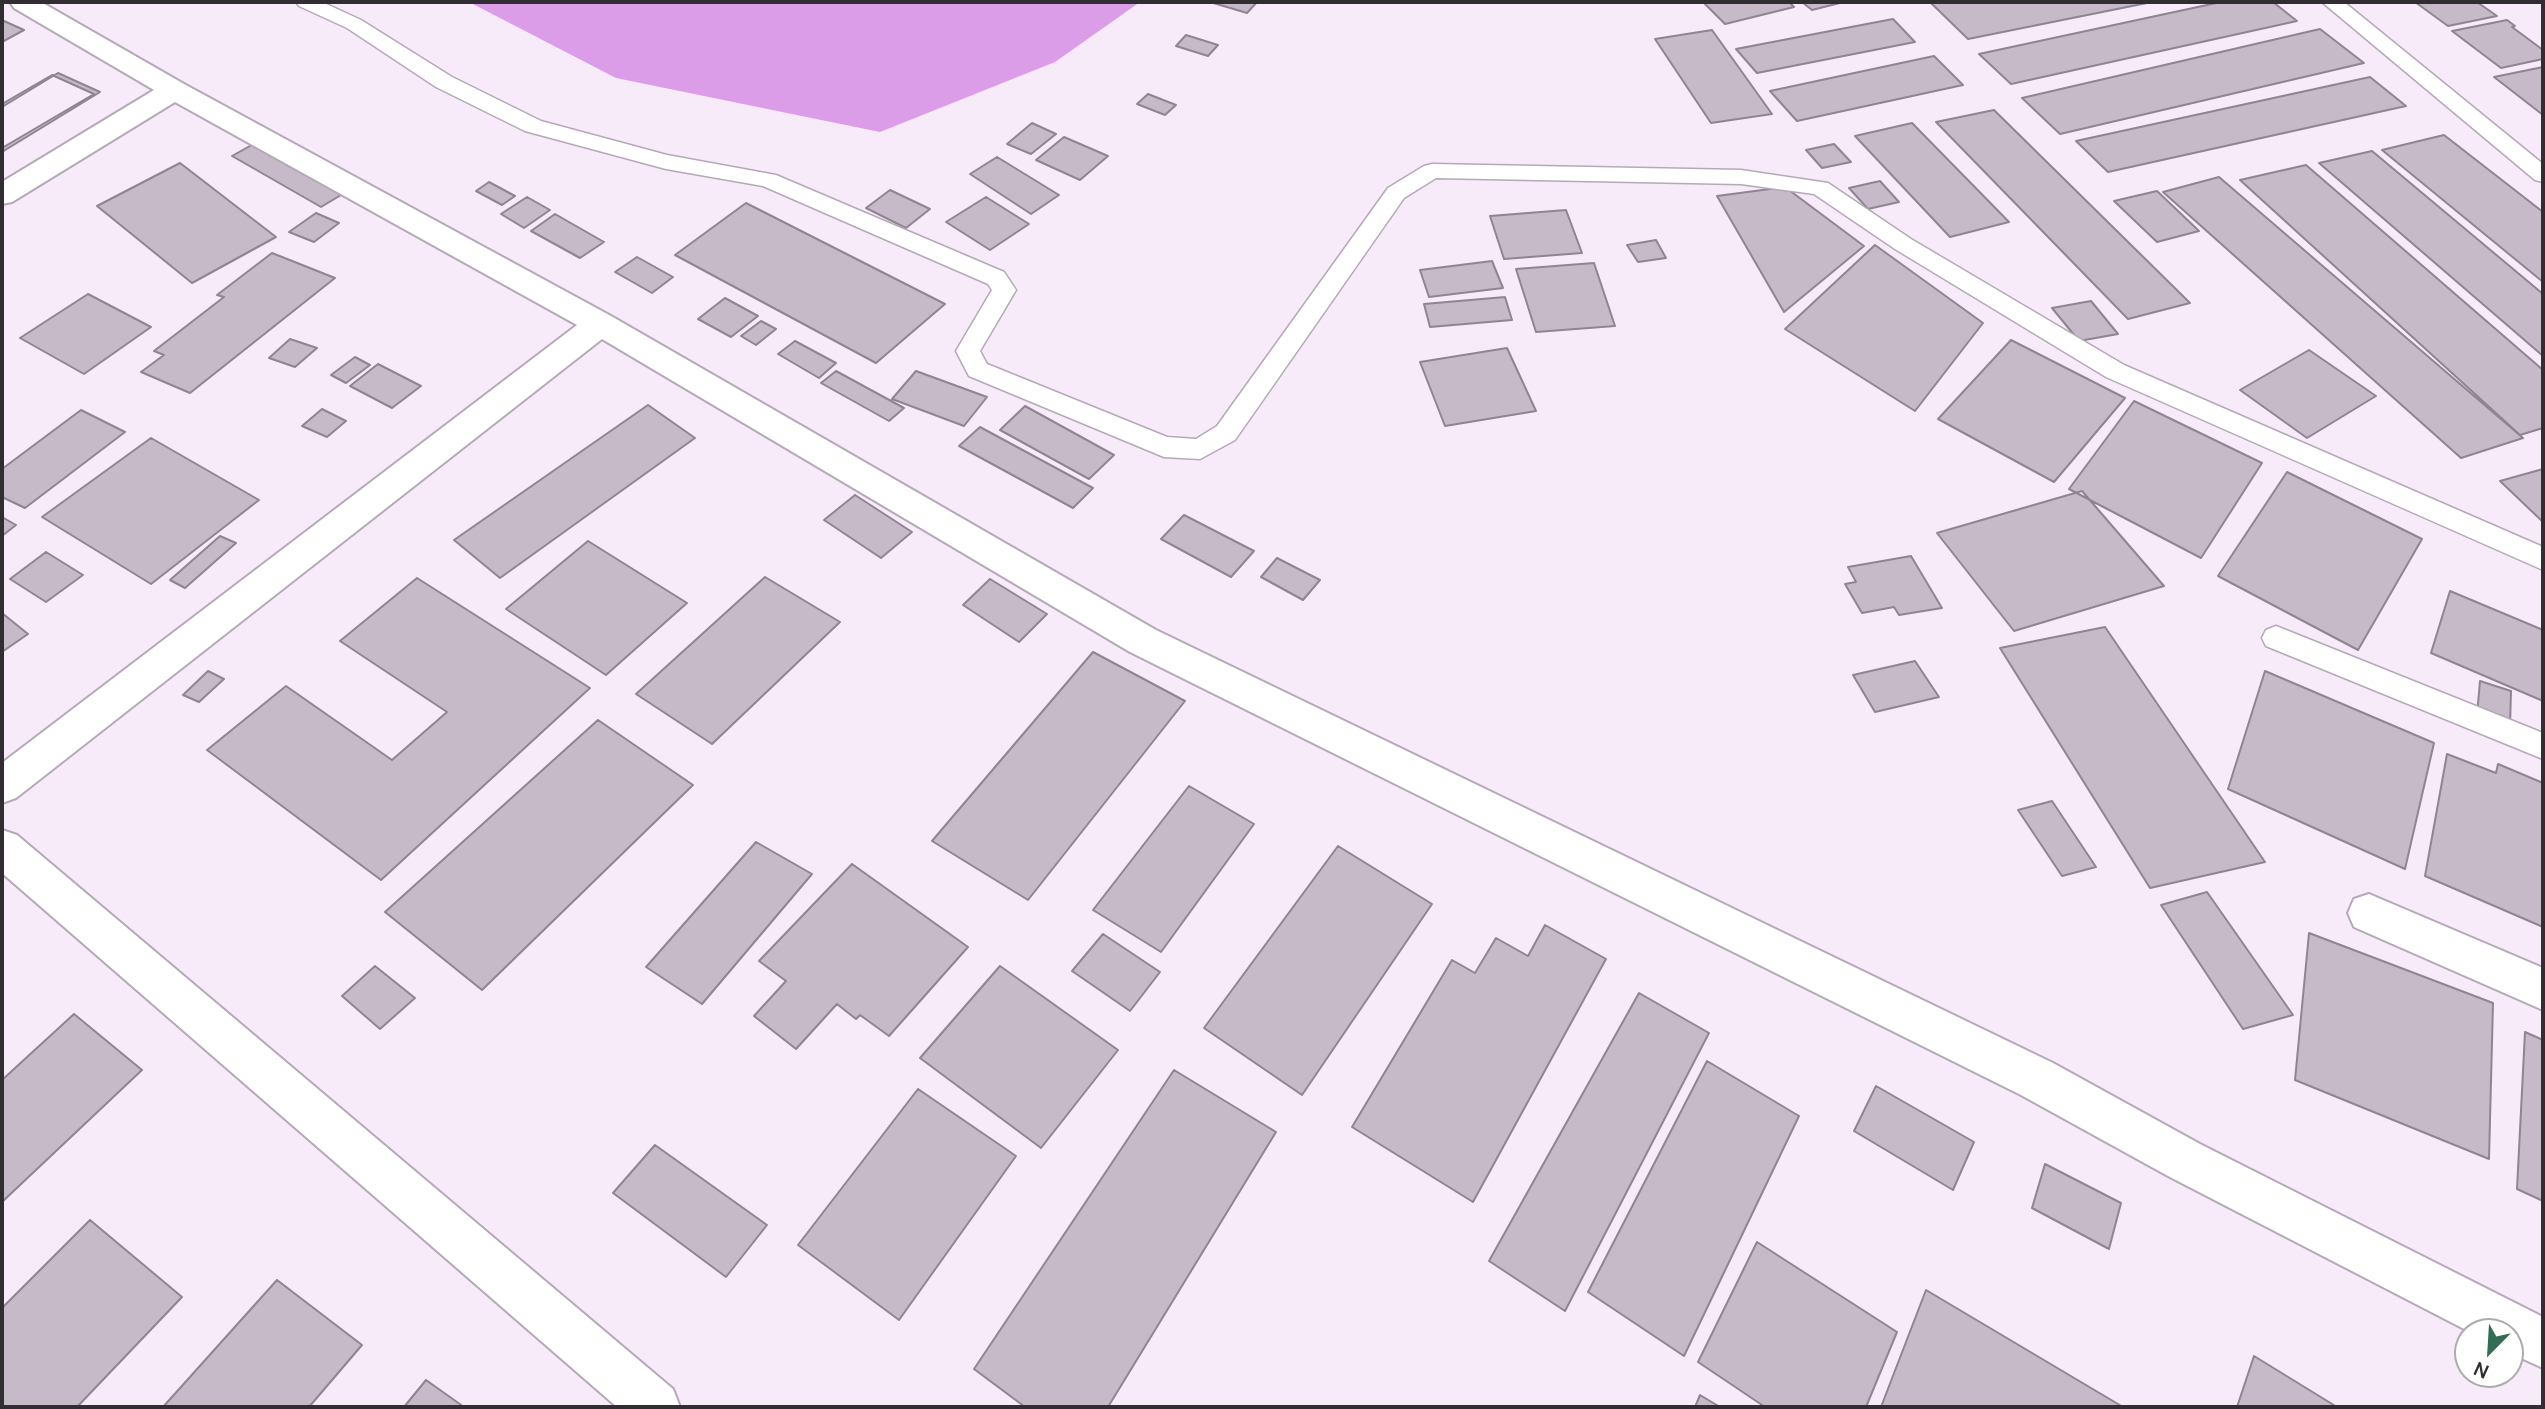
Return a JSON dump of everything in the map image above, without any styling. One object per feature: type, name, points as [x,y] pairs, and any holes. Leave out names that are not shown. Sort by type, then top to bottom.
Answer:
[{"type":"street","points":[[23,2],[174,90],[600,324],[1143,641],[2037,1079],[2184,1160],[2543,1343]]},
{"type":"street","points":[[2,195],[174,90]]},
{"type":"street","points":[[2,786],[600,324]]},
{"type":"street","points":[[2,848],[655,1407]]},
{"type":"street","points":[[2369,913],[2543,989]]},
{"type":"lane","points":[[306,2],[354,24],[444,82],[533,126],[666,162],[768,180],[996,278],[1004,290],[968,351],[978,370],[1164,447],[1200,449],[1226,433],[1396,193],[1432,171],[1741,177],[1820,188],[1903,244],[2115,371],[2543,559]]},
{"type":"lane","points":[[2332,2],[2543,175]]},
{"type":"lane","points":[[2276,638],[2543,746]]},
{"type":"shaded area","points":[[469,2],[1140,2],[1055,62],[880,132],[616,78]]},
{"type":"building","points":[[1210,2],[1257,2],[1247,13]]},
{"type":"building","points":[[1703,2],[1789,2],[1794,7],[1725,24]]},
{"type":"building","points":[[1802,2],[1844,2],[1812,10]]},
{"type":"building","points":[[2152,2],[1968,39],[1931,3]]},
{"type":"building","points":[[2221,2],[2273,2],[2297,21],[2011,84],[1979,54]]},
{"type":"building","points":[[2415,2],[2477,2],[2497,16],[2448,26]]},
{"type":"building","points":[[1893,19],[1915,42],[1757,73],[1736,49]]},
{"type":"building","points":[[2507,20],[2515,26],[2512,27],[2543,50],[2543,59],[2501,68],[2452,31]]},
{"type":"building","points":[[4,21],[24,30],[2,42]]},
{"type":"building","points":[[2320,29],[2364,63],[2060,134],[2022,98]]},
{"type":"building","points":[[1712,30],[1772,114],[1711,123],[1655,39]]},
{"type":"building","points":[[1186,35],[1218,45],[1208,56],[1176,46]]},
{"type":"building","points":[[1934,56],[1963,85],[1797,121],[1770,91]]},
{"type":"building","points":[[2543,67],[2543,115],[2494,77]]},
{"type":"building","points":[[58,73],[100,92],[2,152],[2,107]]},
{"type":"building","points":[[52,75],[94,94],[2,148],[2,104]]},
{"type":"building","points":[[2370,77],[2406,106],[2108,172],[2076,141]]},
{"type":"building","points":[[1148,94],[1176,105],[1165,115],[1137,104]]},
{"type":"building","points":[[1994,110],[2190,303],[2128,319],[1936,122]]},
{"type":"building","points":[[1032,123],[1056,134],[1031,154],[1007,144]]},
{"type":"building","points":[[1912,123],[2009,222],[1950,237],[1855,136]]},
{"type":"building","points":[[2444,135],[2543,212],[2543,282],[2382,150]]},
{"type":"building","points":[[1064,137],[1108,156],[1080,180],[1036,160]]},
{"type":"building","points":[[257,142],[346,192],[321,207],[232,156]]},
{"type":"building","points":[[1834,144],[1851,162],[1822,168],[1806,150]]},
{"type":"building","points":[[2372,151],[2543,294],[2543,356],[2319,163]]},
{"type":"building","points":[[997,157],[1059,195],[1031,214],[970,174]]},
{"type":"building","points":[[180,163],[276,237],[192,283],[97,206]]},
{"type":"building","points":[[2306,165],[2543,370],[2543,428],[2520,435],[2240,180]]},
{"type":"building","points":[[2219,177],[2523,438],[2461,458],[2163,192]]},
{"type":"building","points":[[1880,181],[1899,202],[1868,209],[1849,188]]},
{"type":"building","points":[[489,182],[515,196],[502,205],[476,191]]},
{"type":"building","points":[[1785,187],[1864,246],[1784,312],[1717,196]]},
{"type":"building","points":[[890,190],[930,209],[906,228],[866,208]]},
{"type":"building","points":[[2157,191],[2199,231],[2157,242],[2114,201]]},
{"type":"building","points":[[527,197],[550,210],[524,228],[501,214]]},
{"type":"building","points":[[986,197],[1029,224],[990,250],[946,222]]},
{"type":"building","points":[[746,203],[945,304],[876,363],[675,255]]},
{"type":"building","points":[[1566,210],[1582,253],[1504,259],[1490,216]]},
{"type":"building","points":[[316,213],[339,223],[314,242],[289,232]]},
{"type":"building","points":[[555,214],[604,242],[580,258],[531,231]]},
{"type":"building","points":[[1656,240],[1666,258],[1638,262],[1627,245]]},
{"type":"building","points":[[1875,245],[1983,323],[1915,411],[1785,329]]},
{"type":"building","points":[[272,253],[335,278],[190,393],[141,372],[164,355],[154,351],[224,297],[217,295]]},
{"type":"building","points":[[637,257],[673,277],[652,293],[615,272]]},
{"type":"building","points":[[1492,261],[1503,288],[1429,297],[1420,270]]},
{"type":"building","points":[[1594,263],[1615,326],[1536,332],[1516,269]]},
{"type":"building","points":[[88,294],[151,327],[84,374],[20,338]]},
{"type":"building","points":[[1505,297],[1512,320],[1430,327],[1424,304]]},
{"type":"building","points":[[725,298],[758,316],[731,337],[698,319]]},
{"type":"building","points":[[2091,301],[2118,334],[2079,341],[2052,308]]},
{"type":"building","points":[[761,321],[776,329],[756,345],[741,336]]},
{"type":"building","points":[[290,339],[317,348],[295,367],[269,358]]},
{"type":"building","points":[[2011,340],[2125,398],[2054,482],[1938,419]]},
{"type":"building","points":[[795,341],[836,363],[819,378],[778,354]]},
{"type":"building","points":[[1507,348],[1536,411],[1445,426],[1420,362]]},
{"type":"building","points":[[2309,350],[2376,396],[2307,438],[2240,390]]},
{"type":"building","points":[[355,357],[370,365],[346,383],[331,375]]},
{"type":"building","points":[[378,364],[421,386],[392,408],[350,386]]},
{"type":"building","points":[[836,371],[904,408],[889,421],[821,383]]},
{"type":"building","points":[[916,371],[987,397],[964,426],[892,399]]},
{"type":"building","points":[[2134,401],[2262,463],[2201,558],[2069,489]]},
{"type":"building","points":[[648,405],[695,438],[500,578],[454,540]]},
{"type":"building","points":[[1025,406],[1114,455],[1089,479],[1000,430]]},
{"type":"building","points":[[322,409],[346,421],[327,437],[302,426]]},
{"type":"building","points":[[81,410],[125,432],[25,508],[2,497],[2,469]]},
{"type":"building","points":[[980,427],[1093,488],[1073,508],[959,446]]},
{"type":"building","points":[[151,438],[259,500],[151,584],[42,517]]},
{"type":"building","points":[[2543,469],[2543,522],[2500,481]]},
{"type":"building","points":[[2287,472],[2422,539],[2358,650],[2218,576]]},
{"type":"building","points":[[2082,491],[2164,586],[2014,631],[1937,533]]},
{"type":"building","points":[[855,495],[912,532],[881,558],[824,520]]},
{"type":"building","points":[[1184,515],[1254,551],[1231,577],[1161,539]]},
{"type":"building","points":[[2,517],[16,525],[2,536]]},
{"type":"building","points":[[220,536],[236,543],[185,588],[170,580]]},
{"type":"building","points":[[588,541],[687,603],[606,675],[506,609]]},
{"type":"building","points":[[46,552],[83,575],[46,602],[10,579]]},
{"type":"building","points":[[1911,556],[1942,608],[1899,615],[1894,607],[1862,613],[1845,584],[1856,582],[1848,567]]},
{"type":"building","points":[[1277,558],[1320,580],[1303,600],[1261,577]]},
{"type":"building","points":[[765,577],[840,622],[712,744],[636,694]]},
{"type":"building","points":[[417,578],[590,688],[381,880],[207,750],[286,686],[392,760],[447,712],[340,641]]},
{"type":"building","points":[[990,579],[1047,614],[1019,642],[963,605]]},
{"type":"building","points":[[2450,591],[2543,630],[2543,701],[2431,653]]},
{"type":"building","points":[[2,613],[28,634],[2,652]]},
{"type":"building","points":[[2105,627],[2265,862],[2150,888],[2000,648]]},
{"type":"building","points":[[1093,652],[1185,701],[1028,900],[932,841]]},
{"type":"building","points":[[1915,661],[1939,697],[1875,712],[1853,675]]},
{"type":"building","points":[[208,671],[224,679],[199,702],[183,695]]},
{"type":"building","points":[[2265,671],[2434,743],[2405,869],[2228,789]]},
{"type":"building","points":[[2480,681],[2511,691],[2510,726],[2477,715]]},
{"type":"building","points":[[598,720],[693,785],[482,990],[385,912]]},
{"type":"building","points":[[2447,754],[2496,773],[2498,764],[2543,783],[2543,927],[2425,876]]},
{"type":"building","points":[[1189,786],[1254,824],[1161,952],[1093,910]]},
{"type":"building","points":[[2052,801],[2096,867],[2062,876],[2018,810]]},
{"type":"building","points":[[756,842],[812,874],[702,1004],[646,967]]},
{"type":"building","points":[[1338,846],[1432,904],[1302,1095],[1204,1028]]},
{"type":"building","points":[[852,864],[968,947],[889,1036],[860,1015],[856,1019],[837,1004],[796,1049],[754,1016],[786,981],[759,961]]},
{"type":"building","points":[[2207,892],[2293,1015],[2243,1029],[2161,905]]},
{"type":"building","points":[[1545,925],[1606,959],[1473,1202],[1352,1127],[1452,960],[1475,973],[1496,938],[1528,956]]},
{"type":"building","points":[[2309,933],[2493,1003],[2489,1159],[2295,1080]]},
{"type":"building","points":[[1103,934],[1160,972],[1130,1011],[1072,971]]},
{"type":"building","points":[[375,966],[415,998],[380,1029],[342,996]]},
{"type":"building","points":[[1000,966],[1118,1050],[1041,1148],[920,1058]]},
{"type":"building","points":[[1639,993],[1709,1033],[1565,1311],[1489,1261]]},
{"type":"building","points":[[74,1014],[142,1070],[2,1202],[2,1080]]},
{"type":"building","points":[[2525,1032],[2543,1040],[2543,1201],[2517,1189]]},
{"type":"building","points":[[1707,1061],[1799,1116],[1684,1356],[1588,1292]]},
{"type":"building","points":[[1174,1070],[1276,1132],[1108,1407],[1025,1407],[974,1369]]},
{"type":"building","points":[[1876,1086],[1974,1142],[1953,1190],[1854,1131]]},
{"type":"building","points":[[918,1089],[1016,1156],[899,1320],[798,1245]]},
{"type":"building","points":[[655,1145],[767,1225],[726,1277],[613,1193]]},
{"type":"building","points":[[2045,1164],[2121,1203],[2109,1249],[2032,1208]]},
{"type":"building","points":[[90,1220],[182,1297],[77,1407],[2,1407],[2,1308]]},
{"type":"building","points":[[1757,1242],[1897,1332],[1866,1407],[1765,1407],[1698,1362]]},
{"type":"building","points":[[277,1280],[362,1345],[309,1407],[163,1407]]},
{"type":"building","points":[[1926,1290],[2123,1407],[1881,1407]]},
{"type":"building","points":[[2254,1356],[2337,1407],[2237,1407]]},
{"type":"building","points":[[426,1380],[464,1407],[404,1407]]},
{"type":"building","points":[[1700,1395],[1720,1407],[1695,1407]]}]
